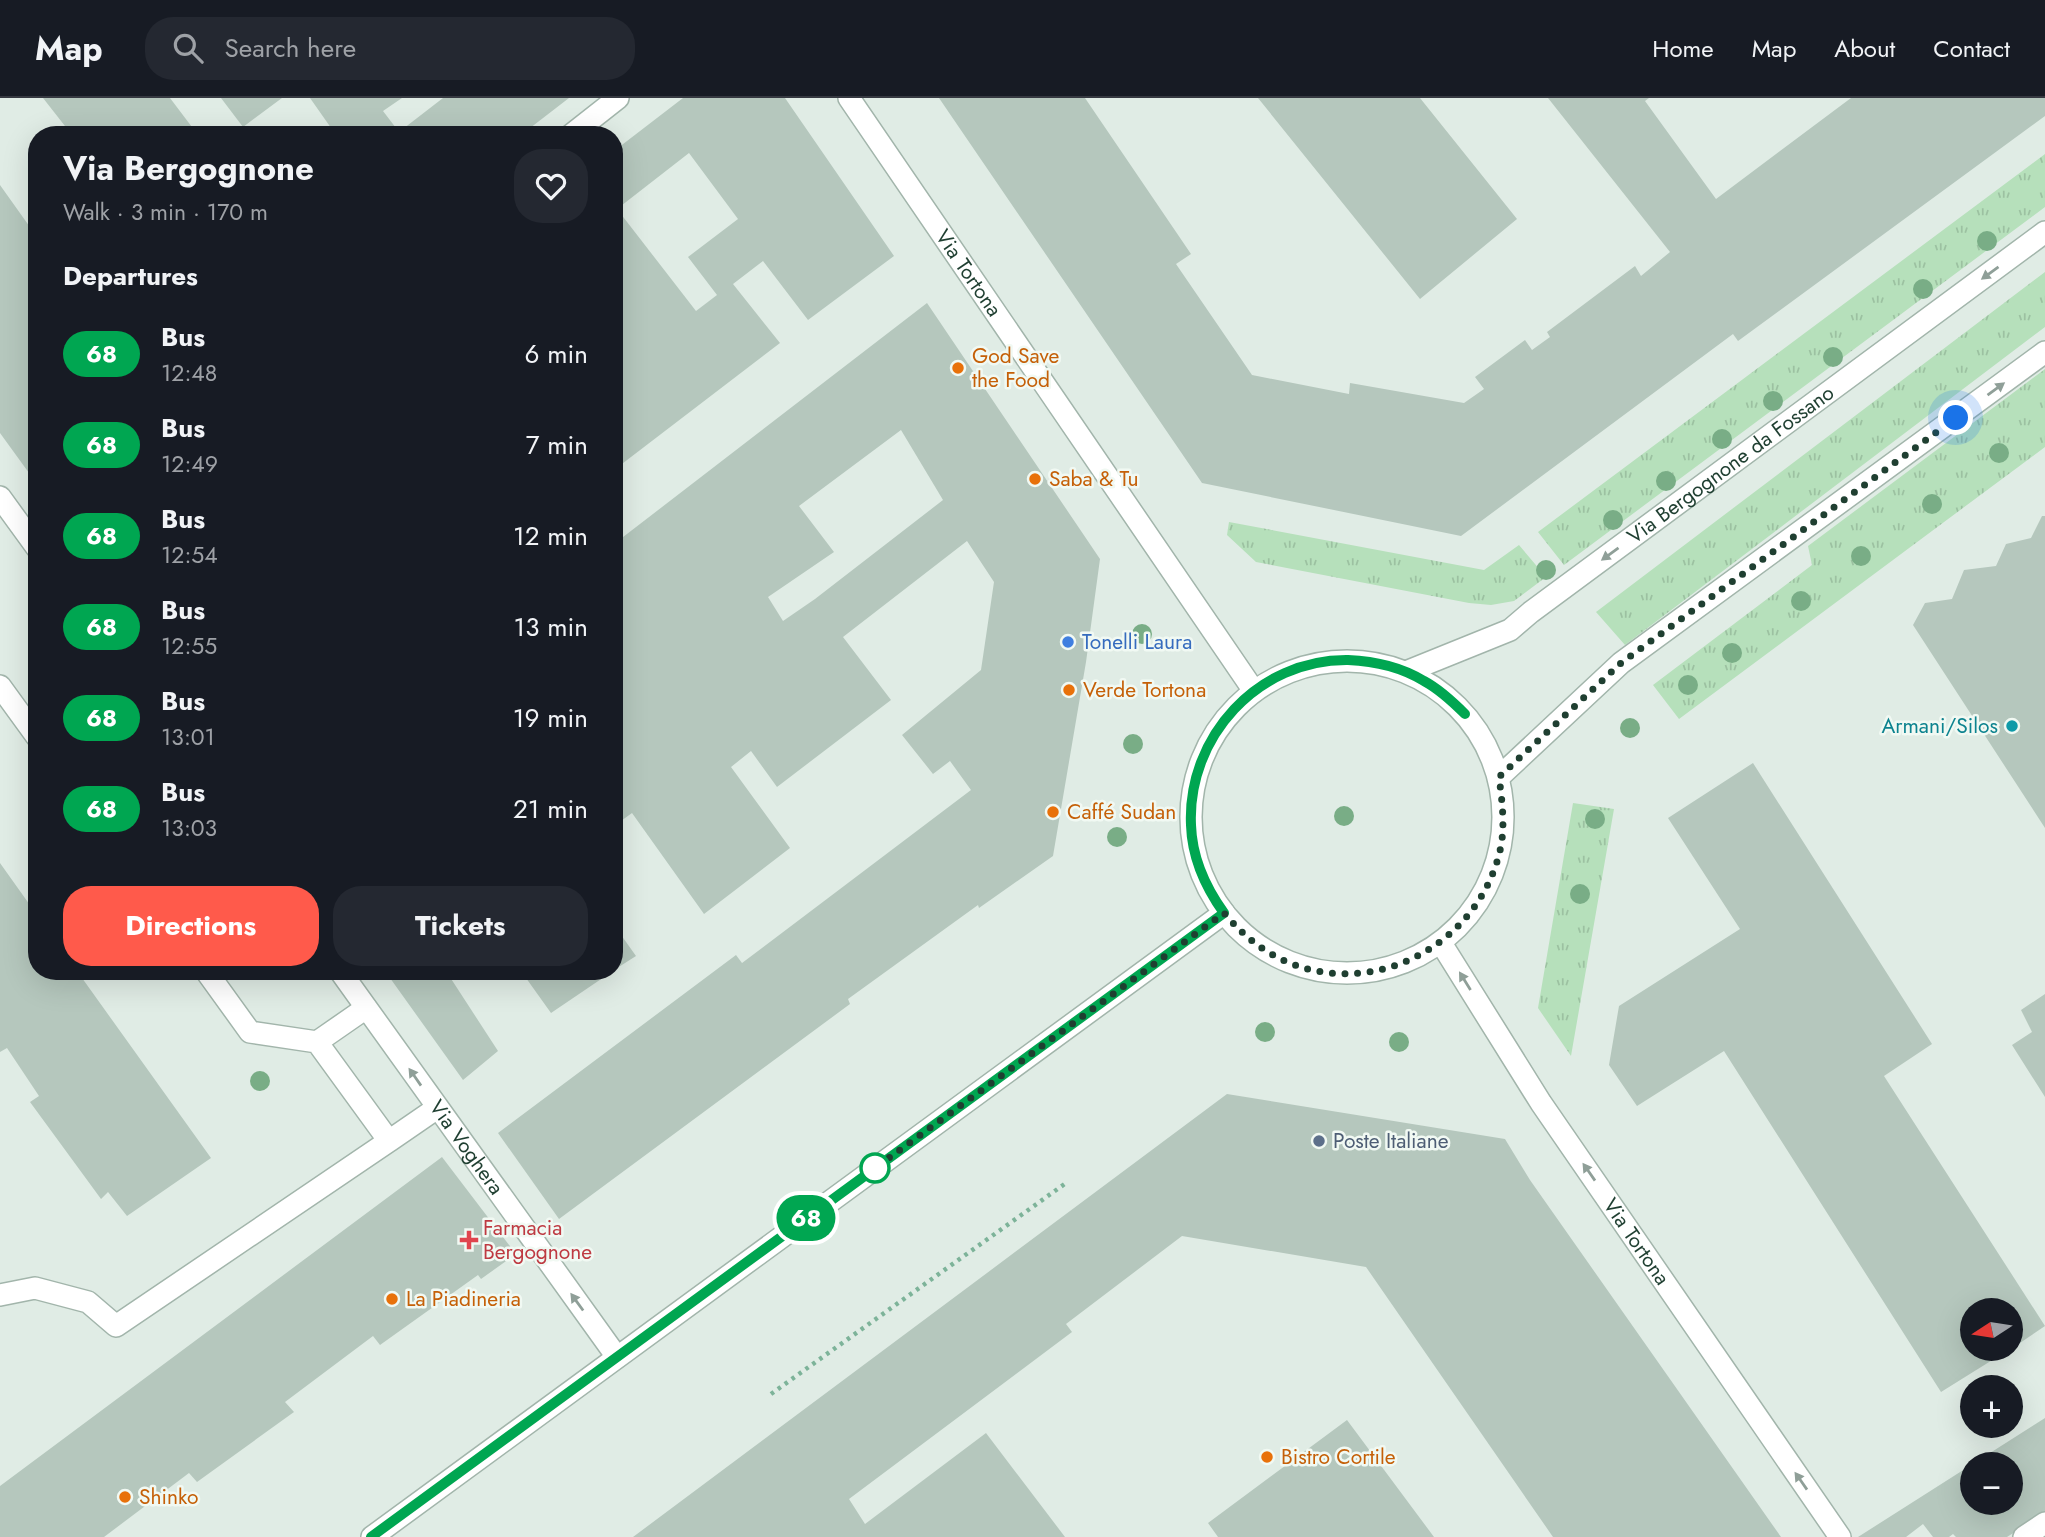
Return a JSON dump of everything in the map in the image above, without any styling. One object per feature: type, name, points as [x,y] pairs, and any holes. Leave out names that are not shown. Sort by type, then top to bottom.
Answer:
[{"type":"street","points":[[582,126],[618,98]]},
{"type":"street","name":"Via Tortona","points":[[849,98],[1254,691]]},
{"type":"street","name":"Via Bergognone da Fossano","points":[[1406,672],[1510,630],[2045,232]]},
{"type":"street","points":[[1499,777],[1621,663],[2045,352]]},
{"type":"street","points":[[0,497],[28,536]]},
{"type":"street","points":[[1336,660],[1372,662],[1406,672],[1437,689],[1465,714],[1485,744],[1499,777],[1503,828],[1492,877],[1476,906],[1454,932],[1416,957],[1390,968],[1353,974],[1315,971],[1297,966],[1269,953],[1245,935],[1224,913],[1205,881],[1193,844],[1191,824],[1193,786],[1206,749],[1215,732],[1239,703],[1285,672],[1336,660]]},
{"type":"street","points":[[0,686],[28,725]]},
{"type":"street","points":[[372,1537],[1224,913]]},
{"type":"street","name":"Via Tortona","points":[[1441,943],[1541,1103],[1840,1537]]},
{"type":"street","points":[[212,980],[250,1032],[317,1042],[366,1008]]},
{"type":"street","name":"Via Voghera","points":[[346,980],[617,1357]]},
{"type":"street","points":[[317,1042],[389,1141]]},
{"type":"street","points":[[0,1295],[35,1288],[88,1302],[116,1325],[437,1108]]},
{"type":"street","points":[[2024,1537],[2045,1522]]},
{"type":"path","points":[[771,1394],[1066,1183]]},
{"type":"green space","points":[[2045,154],[2045,207],[1564,565],[1538,532]]},
{"type":"green space","points":[[2045,272],[2045,327],[1625,645],[1596,612]]},
{"type":"green space","points":[[2045,369],[2045,447],[1679,719],[1653,685],[1812,565],[1808,546]]},
{"type":"green space","points":[[1229,522],[1484,570],[1519,545],[1546,577],[1514,601],[1491,605],[1469,603],[1256,562],[1227,535]]},
{"type":"green space","points":[[1573,803],[1614,809],[1571,1056],[1538,1008]]},
{"type":"building","points":[[43,98],[170,98],[191,126],[65,126]]},
{"type":"building","points":[[221,98],[282,98],[244,126]]},
{"type":"building","points":[[310,98],[402,98],[383,111],[394,126],[330,126]]},
{"type":"building","points":[[443,98],[569,98],[533,126],[407,126]]},
{"type":"building","points":[[683,98],[785,98],[894,256],[808,320],[763,261],[733,284],[780,343],[623,463],[623,217],[696,311],[717,295],[688,257],[738,219],[689,153],[623,204],[623,144]]},
{"type":"building","points":[[939,98],[1085,98],[1191,254],[1176,264],[1252,375],[1349,394],[1350,383],[1464,403],[1484,389],[1475,377],[1525,340],[1532,350],[1550,337],[1547,332],[1635,266],[1641,276],[1670,252],[1548,98],[1649,98],[1645,101],[1716,199],[1851,98],[2045,98],[2045,116],[1738,341],[1733,334],[1461,536],[1202,483]]},
{"type":"building","points":[[1258,98],[1420,98],[1517,219],[1420,299]]},
{"type":"building","points":[[0,185],[28,224],[28,472],[0,433]]},
{"type":"building","points":[[927,303],[1100,559],[1086,662],[1053,856],[979,908],[978,905],[848,999],[850,1004],[559,1219],[498,1133],[736,955],[742,963],[971,790],[950,761],[933,774],[902,735],[981,670],[994,582],[967,541],[843,637],[891,700],[777,787],[751,751],[731,767],[790,848],[704,914],[632,813],[623,820],[623,537]],"holes":[[[901,430],[943,500],[783,621],[768,597],[834,552],[799,506]]]},
{"type":"building","name":"Armani/Silos","points":[[2042,516],[2045,516],[2045,828],[1913,625],[1925,603],[1952,599],[1964,570],[1996,566],[2006,544],[2031,538]]},
{"type":"building","points":[[1753,763],[1932,1044],[1884,1076],[2045,1326],[2023,1341],[2023,1298],[1960,1298],[1960,1362],[1989,1362],[1968,1375],[1960,1375],[1960,1380],[1941,1392],[1724,1051],[1637,1106],[1609,1065],[1619,1006],[1740,929],[1668,818]]},
{"type":"building","points":[[0,863],[28,902],[28,980],[83,980],[211,1158],[127,1216],[108,1192],[101,1199],[30,1102],[39,1096],[7,1048],[0,1052]]},
{"type":"building","points":[[623,938],[636,956],[623,964]]},
{"type":"building","points":[[391,980],[452,980],[498,1051],[463,1080]]},
{"type":"building","points":[[527,980],[600,980],[551,1013]]},
{"type":"building","points":[[2045,994],[2045,1097],[2012,1045],[2032,1032],[2021,1010]]},
{"type":"building","points":[[1227,1094],[1505,1139],[1530,1180],[1781,1537],[1553,1537],[1366,1267],[1182,1236],[1066,1324],[1072,1332],[849,1499],[865,1524],[986,1433],[1065,1537],[633,1537]]},
{"type":"building","points":[[442,1157],[516,1254],[481,1279],[478,1275],[380,1345],[373,1336],[285,1402],[294,1412],[197,1482],[189,1473],[104,1537],[0,1537],[0,1486]]},
{"type":"building","points":[[2045,1418],[2045,1513],[2007,1537],[1956,1537],[1953,1534],[1949,1537],[1933,1537],[1923,1524],[1906,1537],[1858,1537],[1960,1472],[1960,1515],[2023,1515],[2023,1452],[1992,1452],[2014,1438],[2023,1438],[2023,1432]]},
{"type":"building","points":[[1347,1420],[1434,1537],[1218,1537],[1208,1523]]},
{"type":"bus line","name":"68","points":[[371,1537],[1224,913],[1205,881],[1193,844],[1193,786],[1215,732],[1239,703],[1254,691],[1285,672],[1301,667],[1336,660],[1354,660],[1389,666],[1422,679],[1465,714]]},
{"type":"place","name":"God Save the Food","points":[[958,368]]},
{"type":"place","name":"Saba & Tu","points":[[1035,479]]},
{"type":"place","name":"Tonelli Laura","points":[[1068,642]]},
{"type":"place","name":"Verde Tortona","points":[[1069,690]]},
{"type":"place","name":"Armani/Silos","points":[[2012,726]]},
{"type":"place","name":"Caffé Sudan","points":[[1053,812]]},
{"type":"place","name":"Poste Italiane","points":[[1319,1141]]},
{"type":"place","name":"Farmacia Bergognone","points":[[469,1240]]},
{"type":"place","name":"La Piadineria","points":[[392,1299]]},
{"type":"place","name":"Bistro Cortile","points":[[1267,1457]]},
{"type":"place","name":"Shinko","points":[[125,1497]]},
{"type":"route","points":[[875,1168],[867,1174],[1224,913],[1245,935],[1269,953],[1315,971],[1353,974],[1390,968],[1441,943],[1476,906],[1492,877],[1503,828],[1499,777],[1621,663],[1956,418]]}]
